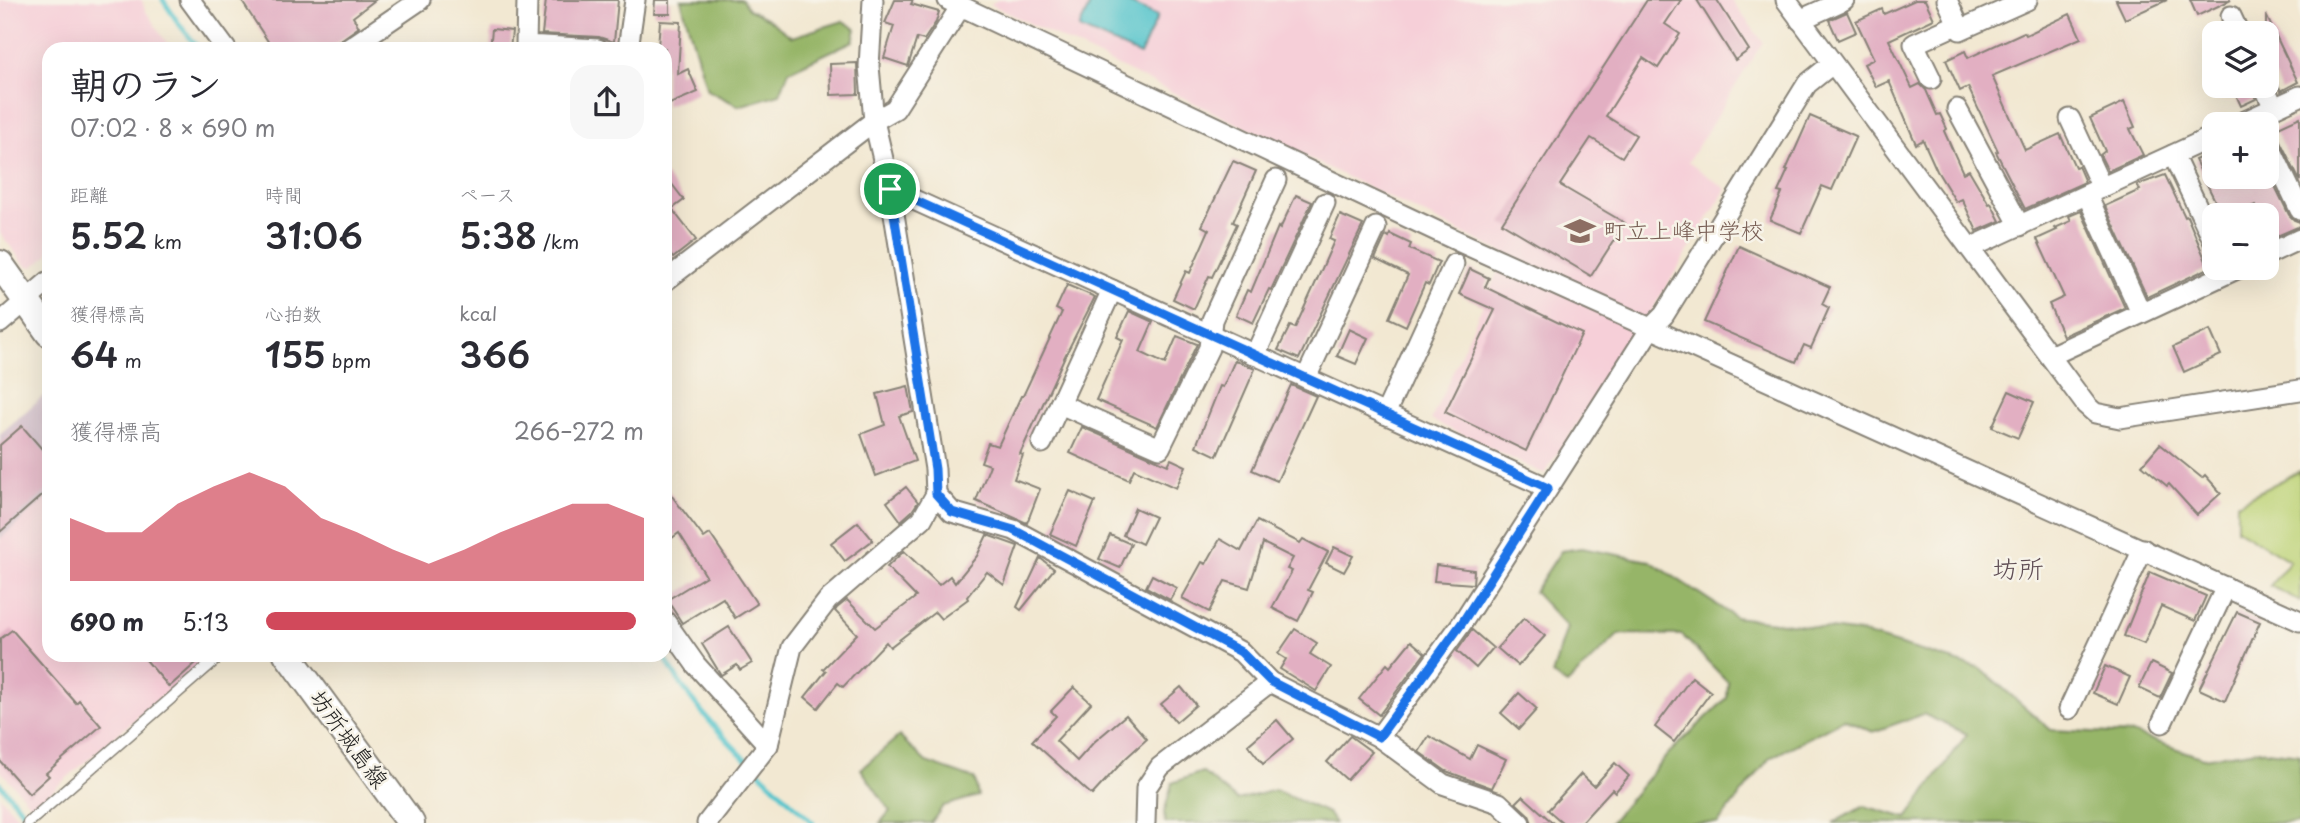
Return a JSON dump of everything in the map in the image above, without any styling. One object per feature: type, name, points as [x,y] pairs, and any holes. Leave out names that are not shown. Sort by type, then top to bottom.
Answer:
[{"type":"main road","points":[[0,264],[42,323]]},
{"type":"main road","name":"坊所城島線","points":[[293,662],[411,823]]},
{"type":"street","points":[[190,0],[221,42]]},
{"type":"street","points":[[358,42],[420,0]]},
{"type":"street","points":[[526,42],[527,0]]},
{"type":"street","points":[[629,42],[635,0]]},
{"type":"street","points":[[707,823],[768,745],[792,647],[828,600],[922,519],[936,494],[935,469],[890,189],[874,121],[869,66],[873,0]]},
{"type":"street","points":[[1786,0],[2095,413],[2120,418],[2300,390]]},
{"type":"street","points":[[1800,20],[1844,0]]},
{"type":"street","points":[[1947,0],[1961,30],[2026,0]]},
{"type":"street","points":[[672,276],[874,121],[895,109],[955,3],[1462,243],[2300,621]]},
{"type":"street","points":[[1931,79],[1914,44],[1958,24]]},
{"type":"street","points":[[1379,737],[1462,623],[1651,328],[1664,315],[1807,84],[1832,64]]},
{"type":"street","points":[[2269,112],[2300,96]]},
{"type":"street","points":[[1957,109],[2020,226]]},
{"type":"street","points":[[2070,119],[2141,313]]},
{"type":"street","points":[[1970,248],[2202,142]]},
{"type":"street","points":[[2173,155],[2202,217]]},
{"type":"street","points":[[2279,166],[2300,210]]},
{"type":"street","points":[[1060,404],[1160,448],[1209,348],[1212,320],[1276,180]]},
{"type":"street","points":[[890,189],[1548,488]]},
{"type":"street","points":[[1255,355],[1325,203]]},
{"type":"street","points":[[1306,378],[1376,227]]},
{"type":"street","points":[[2279,249],[2300,239]]},
{"type":"street","points":[[1385,414],[1454,264]]},
{"type":"street","points":[[2050,356],[2208,280]]},
{"type":"street","points":[[0,323],[42,287]]},
{"type":"street","points":[[1042,443],[1112,290]]},
{"type":"street","points":[[936,494],[952,512],[1014,530],[1241,652],[1270,681],[1379,737],[1443,784],[1499,803],[1520,823]]},
{"type":"street","points":[[2069,709],[2143,549]]},
{"type":"street","points":[[2162,723],[2225,587]]},
{"type":"street","points":[[672,631],[696,665],[768,745]]},
{"type":"street","points":[[1145,823],[1146,788],[1160,768],[1270,681]]},
{"type":"lane","points":[[28,823],[213,662]]},
{"type":"shaded area","points":[[0,0],[142,0],[145,10],[166,42],[42,42],[42,260],[33,267],[25,265],[0,233]]},
{"type":"shaded area","name":"町立上峰中学校","points":[[998,0],[1731,0],[1763,42],[1688,162],[1726,189],[1649,315],[1544,474],[1431,420],[1506,254],[990,4]]},
{"type":"shaded area","points":[[42,397],[42,502],[0,539],[0,434]]},
{"type":"shaded area","points":[[42,502],[42,662],[202,662],[33,807],[0,770],[0,539]]},
{"type":"shaded area","points":[[0,796],[20,819],[16,823],[0,823]]},
{"type":"green space","points":[[681,0],[742,0],[748,9],[768,19],[792,37],[843,21],[856,29],[853,41],[789,71],[780,94],[739,106],[707,90]]},
{"type":"green space","points":[[2300,471],[2300,601],[2270,586],[2290,561],[2237,529],[2237,503]]},
{"type":"green space","points":[[1581,548],[1650,561],[1735,617],[1861,633],[1981,669],[2051,730],[2135,734],[2203,758],[2258,750],[2300,755],[2300,823],[1833,823],[1864,806],[1907,818],[1967,734],[1923,714],[1873,732],[1844,719],[1770,758],[1718,823],[1610,823],[1668,754],[1727,698],[1728,682],[1682,635],[1619,634],[1567,684],[1552,675],[1567,627],[1534,592],[1561,551]]},
{"type":"green space","points":[[899,736],[926,762],[975,779],[978,796],[943,806],[931,823],[880,823],[890,811],[861,769]]},
{"type":"green space","points":[[1202,772],[1237,800],[1275,790],[1328,813],[1335,823],[1165,823],[1164,813],[1172,783]]},
{"type":"water","points":[[1092,0],[1122,0],[1158,16],[1140,55],[1079,28]]},
{"type":"building","points":[[241,0],[375,0],[353,17],[359,27],[338,42],[268,42]]},
{"type":"building","points":[[546,0],[618,0],[614,42],[599,37],[542,34]]},
{"type":"building","points":[[655,0],[670,0],[670,14],[654,14]]},
{"type":"building","points":[[895,0],[913,0],[911,4],[939,12],[924,40],[917,38],[908,66],[884,58],[894,26],[885,23]]},
{"type":"building","points":[[1647,0],[1681,0],[1665,24],[1680,34],[1658,68],[1643,58],[1606,116],[1636,135],[1622,157],[1591,138],[1560,185],[1625,223],[1591,276],[1502,223]]},
{"type":"building","points":[[1697,0],[1717,0],[1749,50],[1735,60]]},
{"type":"building","points":[[1915,0],[1925,0],[1934,19],[1889,40],[1912,88],[1920,84],[1926,90],[1937,115],[1940,114],[1947,129],[1944,131],[1963,173],[1969,170],[2000,221],[1977,231],[1962,199],[1956,202],[1937,171],[1923,140],[1916,144],[1889,81],[1876,87],[1864,64],[1874,59],[1856,21],[1882,9],[1884,14]]},
{"type":"building","points":[[2116,0],[2167,0],[2125,19]]},
{"type":"building","points":[[2190,0],[2231,0],[2197,16]]},
{"type":"building","points":[[1847,12],[1856,32],[1838,40],[1829,20]]},
{"type":"building","points":[[2070,14],[2081,38],[1992,76],[2025,150],[2060,134],[2085,182],[2025,209],[1996,152],[1998,151],[1968,87],[1960,91],[1946,60],[1965,51],[1968,58]]},
{"type":"building","points":[[660,21],[681,22],[678,74],[688,69],[698,92],[672,103],[672,42],[658,42]]},
{"type":"building","points":[[492,29],[512,31],[511,42],[491,42]]},
{"type":"building","points":[[2279,42],[2298,82],[2281,91],[2279,87]]},
{"type":"building","points":[[857,63],[858,94],[831,95],[830,64]]},
{"type":"building","points":[[2237,98],[2256,98],[2256,99],[2241,106]]},
{"type":"building","points":[[2124,102],[2135,127],[2130,129],[2143,155],[2108,171],[2100,155],[2105,151],[2090,118]]},
{"type":"building","points":[[1810,116],[1856,136],[1832,190],[1822,186],[1801,233],[1770,220],[1782,193],[1778,192],[1786,170]]},
{"type":"building","points":[[2300,117],[2300,181],[2279,139],[2279,127]]},
{"type":"building","points":[[2202,157],[2202,174],[2195,160]]},
{"type":"building","points":[[1233,161],[1256,171],[1233,222],[1237,224],[1194,309],[1173,299],[1186,271],[1190,273],[1209,230],[1202,226]]},
{"type":"building","points":[[2165,175],[2202,251],[2202,271],[2147,297],[2105,206],[2140,190],[2137,185]]},
{"type":"building","points":[[672,184],[684,200],[672,209]]},
{"type":"building","points":[[2209,189],[2276,189],[2289,215],[2300,222],[2300,226],[2279,235],[2279,203],[2216,203]]},
{"type":"building","points":[[1296,195],[1312,202],[1253,323],[1236,315],[1247,290],[1251,292],[1278,227],[1280,229]]},
{"type":"building","points":[[672,209],[696,240],[672,257]]},
{"type":"building","points":[[2081,211],[2125,308],[2063,336],[2049,304],[2064,297],[2037,239],[2057,230],[2055,228],[2071,221],[2069,216]]},
{"type":"building","points":[[1340,215],[1363,225],[1299,359],[1278,350],[1290,326],[1295,328],[1334,241],[1329,239]]},
{"type":"building","points":[[1390,234],[1411,244],[1409,249],[1439,262],[1429,285],[1425,283],[1406,326],[1389,318],[1408,275],[1375,259],[1386,235],[1389,237]]},
{"type":"building","points":[[1739,246],[1830,287],[1822,304],[1829,308],[1811,348],[1804,345],[1796,362],[1704,322]]},
{"type":"building","points":[[1470,269],[1489,278],[1485,287],[1582,334],[1526,451],[1445,412],[1495,310],[1459,294]]},
{"type":"building","points":[[1067,285],[1095,297],[1020,454],[1023,455],[1014,479],[1040,489],[1027,523],[976,501],[990,465],[981,462],[988,443],[998,446],[1023,396],[1062,312],[1056,309]]},
{"type":"building","points":[[1129,311],[1153,322],[1140,352],[1165,364],[1177,336],[1197,344],[1157,427],[1096,400],[1123,340],[1117,337]]},
{"type":"building","points":[[1349,329],[1368,338],[1356,364],[1337,356]]},
{"type":"building","points":[[2210,330],[2221,355],[2184,372],[2173,347]]},
{"type":"building","points":[[1235,360],[1255,369],[1217,456],[1196,446],[1220,386],[1223,387]]},
{"type":"building","points":[[1291,385],[1316,396],[1277,481],[1252,470]]},
{"type":"building","points":[[908,386],[913,412],[899,416],[915,461],[876,476],[861,434],[885,425],[877,394]]},
{"type":"building","points":[[2009,391],[2034,402],[2018,438],[1992,427]]},
{"type":"building","points":[[22,426],[42,449],[42,495],[0,532],[0,445]]},
{"type":"building","points":[[1082,427],[1168,465],[1171,459],[1186,466],[1176,488],[1134,469],[1129,480],[1070,453]]},
{"type":"building","points":[[2160,444],[2202,478],[2205,475],[2221,493],[2197,515],[2169,484],[2167,486],[2142,465]]},
{"type":"building","points":[[906,487],[918,502],[901,521],[887,502]]},
{"type":"building","points":[[1070,491],[1095,502],[1076,546],[1050,534]]},
{"type":"building","points":[[672,496],[704,538],[710,534],[757,604],[735,618],[723,598],[682,623],[672,608],[672,597],[706,576],[679,533],[672,538]]},
{"type":"building","points":[[1135,508],[1155,517],[1142,544],[1123,535]]},
{"type":"building","points":[[1257,521],[1300,543],[1303,539],[1328,552],[1308,590],[1313,592],[1298,621],[1272,608],[1292,571],[1287,569],[1293,558],[1263,543],[1249,588],[1225,581],[1209,612],[1182,598],[1202,562],[1206,564],[1220,539],[1241,551]]},
{"type":"building","points":[[858,522],[873,540],[845,561],[831,543]]},
{"type":"building","points":[[987,535],[1018,546],[1004,585],[987,572],[968,599],[941,619],[935,612],[890,647],[886,642],[843,687],[838,683],[818,708],[805,697],[826,671],[823,669],[857,634],[835,611],[837,608],[847,600],[875,628],[916,597],[887,567],[904,551],[939,585],[950,576],[955,583],[977,556]]},
{"type":"building","points":[[1110,535],[1131,544],[1120,568],[1099,559]]},
{"type":"building","points":[[1334,547],[1353,556],[1344,572],[1326,563]]},
{"type":"building","points":[[1040,558],[1054,569],[1021,610],[1017,607]]},
{"type":"building","points":[[1436,565],[1474,570],[1473,584],[1434,581]]},
{"type":"building","points":[[2150,572],[2206,596],[2195,621],[2161,606],[2144,644],[2124,636]]},
{"type":"building","points":[[1152,575],[1177,588],[1170,600],[1146,587]]},
{"type":"building","points":[[2237,612],[2260,622],[2225,701],[2199,689]]},
{"type":"building","points":[[1524,618],[1545,636],[1518,666],[1497,648]]},
{"type":"building","points":[[729,627],[752,663],[740,670],[737,665],[721,675],[702,644]]},
{"type":"building","points":[[1295,629],[1317,643],[1310,654],[1331,667],[1316,691],[1280,669],[1286,659],[1278,654]]},
{"type":"building","points":[[12,630],[76,703],[79,700],[101,726],[46,773],[49,776],[29,794],[0,761],[0,639]]},
{"type":"building","points":[[1472,630],[1493,648],[1476,668],[1457,651]]},
{"type":"building","points":[[1411,641],[1425,653],[1379,715],[1359,699],[1387,664],[1390,667]]},
{"type":"building","points":[[148,662],[197,662],[169,687]]},
{"type":"building","points":[[2151,663],[2172,673],[2160,698],[2139,688]]},
{"type":"building","points":[[2105,666],[2130,677],[2118,704],[2093,693]]},
{"type":"building","points":[[1692,677],[1711,692],[1674,742],[1655,727]]},
{"type":"building","points":[[1074,687],[1091,703],[1056,741],[1077,761],[1094,742],[1126,715],[1147,739],[1092,795],[1032,741],[1056,716],[1051,711]]},
{"type":"building","points":[[1181,687],[1196,705],[1176,722],[1161,704]]},
{"type":"building","points":[[1519,693],[1537,709],[1519,729],[1501,713]]},
{"type":"building","points":[[1277,720],[1293,739],[1263,764],[1248,745]]},
{"type":"building","points":[[1350,736],[1372,752],[1347,780],[1327,762]]},
{"type":"building","points":[[1429,736],[1470,759],[1477,745],[1506,759],[1492,788],[1446,771],[1419,752]]},
{"type":"building","points":[[1615,763],[1629,776],[1615,792],[1612,789],[1581,823],[1563,823],[1548,810],[1581,774],[1594,786]]},
{"type":"building","points":[[1523,796],[1553,823],[1532,823],[1529,815],[1516,803]]},
{"type":"waterway","points":[[163,0],[193,42]]},
{"type":"waterway","points":[[668,662],[711,723],[813,823]]},
{"type":"waterway","points":[[0,784],[31,821]]},
{"type":"place","name":"町立上峰中学校","points":[[1580,231]]},
{"type":"district","name":"坊所","points":[[2018,569]]},
{"type":"route","points":[[890,189],[1548,488],[1462,623],[1379,737],[1270,681],[1241,652],[1014,530],[952,512],[936,494],[935,469],[890,189]]}]
